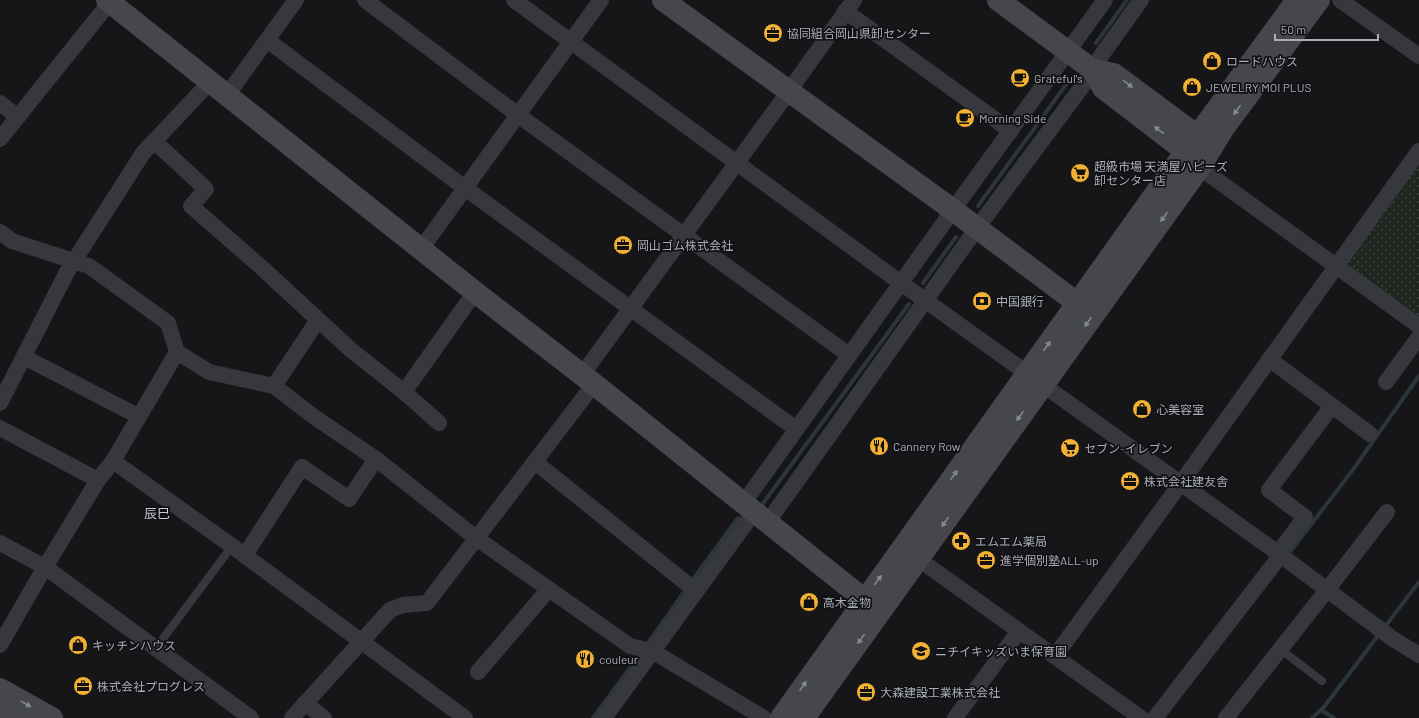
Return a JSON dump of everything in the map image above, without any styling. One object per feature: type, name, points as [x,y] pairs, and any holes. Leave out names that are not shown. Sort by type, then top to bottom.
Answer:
[{"type":"street","points":[[0,403],[67,272],[142,153],[154,141],[219,88],[267,40],[296,0]]},
{"type":"street","points":[[364,0],[518,115],[849,355]]},
{"type":"street","points":[[514,0],[737,162],[900,283],[1181,483],[1382,631],[1419,655]]},
{"type":"street","points":[[421,249],[601,0]]},
{"type":"street","points":[[663,0],[953,210],[1077,303]]},
{"type":"street","points":[[998,0],[1092,70],[1114,74],[1188,129],[1196,155],[1336,267],[1419,326]]},
{"type":"street","points":[[755,513],[796,429],[1105,0]]},
{"type":"street","points":[[604,718],[691,587],[755,513],[925,301],[977,228],[1084,84],[1103,53],[1141,0]]},
{"type":"street","points":[[781,718],[872,606],[911,553],[1196,155],[1297,0]]},
{"type":"street","points":[[1035,379],[1077,303],[1196,155],[1227,123],[1320,0]]},
{"type":"street","points":[[1340,0],[1419,56]]},
{"type":"street","points":[[0,139],[108,1],[872,606]]},
{"type":"street","points":[[292,718],[390,610],[403,605],[427,602],[535,462],[588,380],[630,309],[850,6],[1010,131]]},
{"type":"street","points":[[267,40],[465,188],[796,429]]},
{"type":"street","points":[[0,103],[18,117]]},
{"type":"street","points":[[154,141],[206,189],[191,206],[261,267],[351,350],[404,392],[439,423]]},
{"type":"street","points":[[1055,656],[1419,151]]},
{"type":"street","points":[[0,232],[12,241],[89,266],[168,323],[177,352],[209,372],[274,386],[313,416],[376,459],[476,538],[630,646],[647,652],[764,718]]},
{"type":"street","points":[[404,392],[475,292]]},
{"type":"street","points":[[274,386],[318,320]]},
{"type":"street","points":[[1386,382],[1419,337]]},
{"type":"street","points":[[0,645],[45,567],[98,480],[113,461],[138,416],[177,352]]},
{"type":"street","points":[[24,357],[138,416]]},
{"type":"street","points":[[1269,359],[1370,434]]},
{"type":"street","points":[[1155,718],[1283,557],[1305,517],[1269,490],[1332,406]]},
{"type":"street","points":[[0,428],[98,480]]},
{"type":"street","points":[[239,551],[302,467],[349,499],[376,459]]},
{"type":"street","points":[[113,461],[239,551],[360,642],[465,718]]},
{"type":"street","points":[[535,462],[691,587]]},
{"type":"street","points":[[1226,718],[1387,512]]},
{"type":"street","points":[[0,544],[45,567],[251,718]]},
{"type":"street","points":[[911,553],[1141,718]]},
{"type":"street","points":[[478,672],[549,589]]},
{"type":"street","points":[[804,718],[872,606]]},
{"type":"street","points":[[955,718],[1020,631]]},
{"type":"street","points":[[0,690],[52,718]]},
{"type":"street","points":[[305,703],[324,718]]},
{"type":"street","points":[[0,708],[18,718]]},
{"type":"lane","points":[[156,648],[239,551]]},
{"type":"lane","points":[[1280,649],[1322,682]]},
{"type":"shaded area","points":[[1419,162],[1419,317],[1350,268],[1349,260]]},
{"type":"waterway","points":[[1096,43],[1127,0]]},
{"type":"waterway","points":[[978,206],[1070,79]]},
{"type":"waterway","points":[[923,283],[956,237]]},
{"type":"waterway","points":[[761,506],[909,304]]},
{"type":"waterway","points":[[1287,556],[1352,471],[1419,376]]},
{"type":"waterway","points":[[691,582],[738,518]]},
{"type":"waterway","points":[[1384,628],[1419,582]]},
{"type":"waterway","points":[[646,646],[687,588]]},
{"type":"waterway","points":[[1312,718],[1324,707],[1380,633]]},
{"type":"waterway","points":[[593,718],[641,653]]},
{"type":"waterway","points":[[1321,710],[1334,718]]},
{"type":"place","name":"協同組合岡山県卸センター","points":[[773,33]]},
{"type":"place","name":"ロードハウス","points":[[1212,61]]},
{"type":"place","name":"Grateful's","points":[[1020,78]]},
{"type":"place","name":"JEWELRY MOI PLUS","points":[[1192,87]]},
{"type":"place","name":"Morning Side","points":[[965,118]]},
{"type":"place","name":"超級市場 天満屋ハピーズ 卸センター店","points":[[1080,173]]},
{"type":"place","name":"岡山ゴム株式会社","points":[[623,245]]},
{"type":"place","name":"中国銀行","points":[[982,301]]},
{"type":"place","name":"心美容室","points":[[1142,409]]},
{"type":"place","name":"Cannery Row","points":[[879,446]]},
{"type":"place","name":"セブン-イレブン","points":[[1070,448]]},
{"type":"place","name":"株式会社建友舎","points":[[1130,481]]},
{"type":"place","name":"エムエム薬局","points":[[961,541]]},
{"type":"place","name":"進学個別塾ALL-up","points":[[986,560]]},
{"type":"place","name":"高木金物","points":[[809,602]]},
{"type":"place","name":"キッチンハウス","points":[[78,645]]},
{"type":"place","name":"ニチイキッズいま保育園","points":[[921,651]]},
{"type":"place","name":"couleur","points":[[585,659]]},
{"type":"place","name":"株式会社プログレス","points":[[83,686]]},
{"type":"place","name":"大森建設工業株式会社","points":[[866,692]]},
{"type":"district","name":"辰巳","points":[[157,513]]}]
